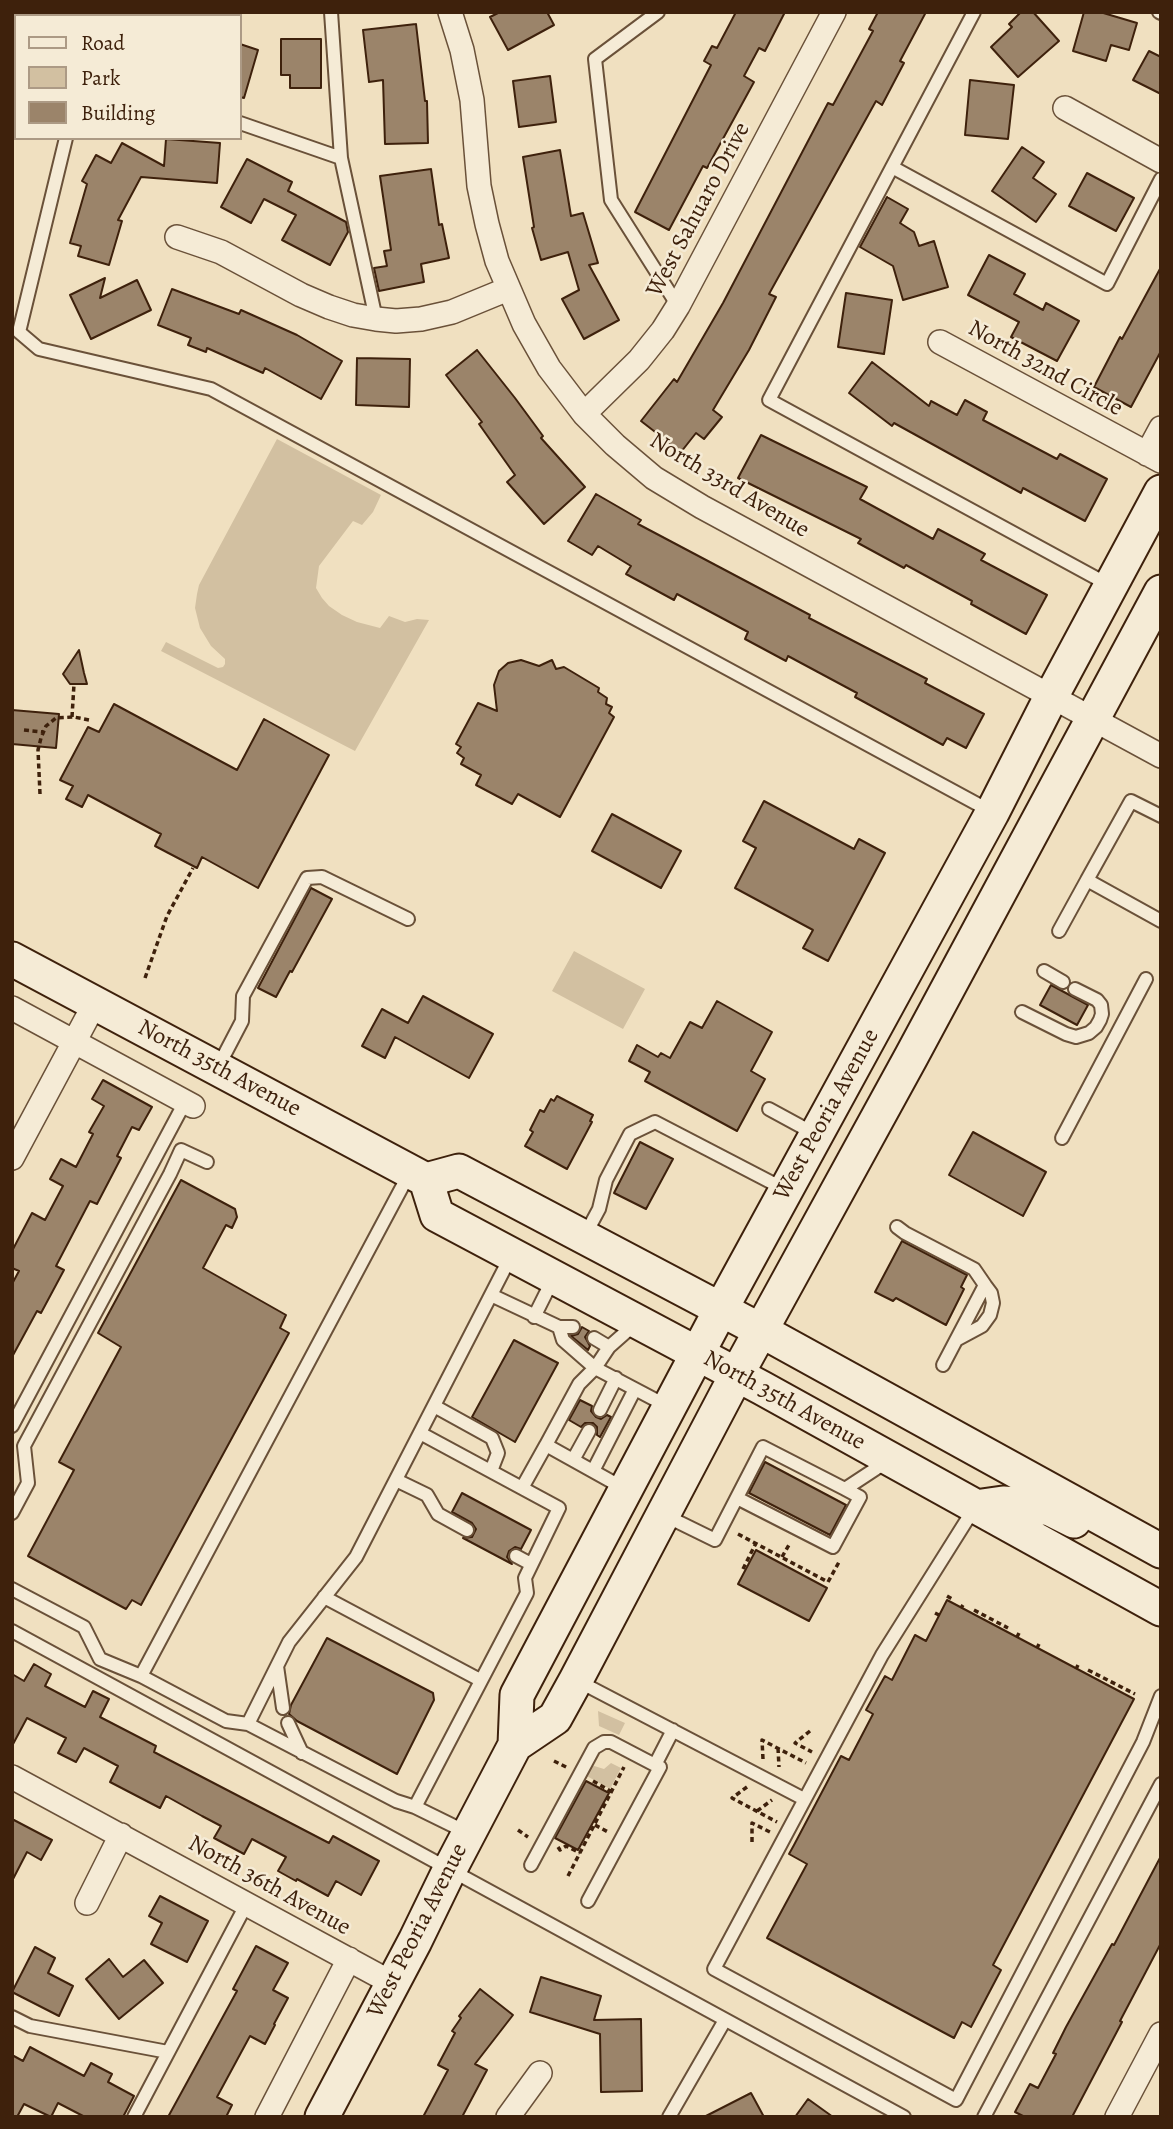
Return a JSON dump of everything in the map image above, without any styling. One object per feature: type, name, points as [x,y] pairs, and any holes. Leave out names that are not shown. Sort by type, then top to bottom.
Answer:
[{"type":"main road","name":"West Peoria Avenue","points":[[322,2117],[515,1745],[517,1695],[721,1309],[992,813],[1161,492]]},
{"type":"main road","name":"West Peoria Avenue","points":[[515,1745],[555,1718],[760,1331],[1161,592]]},
{"type":"main road","name":"North 35th Avenue","points":[[12,959],[418,1176],[459,1171],[721,1309],[1157,1549]]},
{"type":"main road","name":"North 35th Avenue","points":[[418,1176],[437,1215],[737,1374],[1161,1609]]},
{"type":"main road","points":[[975,1507],[1003,1503],[1050,1509],[1128,1548],[1157,1549]]},
{"type":"main road","points":[[1046,1546],[1080,1547],[1161,1582]]},
{"type":"street","name":"North 33rd Avenue","points":[[450,12],[462,50],[472,100],[479,186],[498,261],[524,324],[549,368],[584,414],[654,478],[702,507],[1161,756]]},
{"type":"street","name":"West Sahuaro Drive","points":[[584,414],[639,360],[678,306],[834,12]]},
{"type":"street","points":[[1065,108],[1161,161]]},
{"type":"street","points":[[177,237],[221,252],[329,307],[376,319],[421,319],[452,312],[508,289]]},
{"type":"street","name":"North 32nd Circle","points":[[940,342],[1154,458]]},
{"type":"street","points":[[1154,458],[1161,428]]},
{"type":"street","points":[[15,1145],[95,1003]]},
{"type":"street","name":"North 35th Avenue","points":[[12,1008],[189,1104]]},
{"type":"street","name":"North 36th Avenue","points":[[12,1777],[392,1983]]},
{"type":"street","points":[[87,1903],[121,1835]]},
{"type":"street","name":"West Peoria Avenue","points":[[267,2117],[349,1959]]},
{"type":"street","points":[[1117,2117],[1151,2074],[1161,2034]]},
{"type":"street","points":[[508,2117],[540,2073]]},
{"type":"lane","points":[[331,12],[341,158],[376,319]]},
{"type":"lane","points":[[658,12],[595,59],[611,200],[678,306]]},
{"type":"lane","points":[[974,12],[769,400],[1110,586]]},
{"type":"lane","points":[[242,124],[341,158]]},
{"type":"lane","points":[[66,140],[19,332],[39,349],[211,389],[992,813]]},
{"type":"lane","points":[[892,167],[1107,284],[1161,179]]},
{"type":"lane","points":[[1059,931],[1131,801],[1161,817]]},
{"type":"lane","points":[[217,1068],[242,1021],[243,996],[307,878],[322,877],[408,919]]},
{"type":"lane","points":[[1087,880],[1161,921]]},
{"type":"lane","points":[[1044,971],[1063,982]]},
{"type":"lane","points":[[1062,1138],[1146,979]]},
{"type":"lane","points":[[1022,1012],[1066,1034],[1076,1037],[1089,1033],[1100,1020],[1101,1005],[1097,1000],[1075,989]]},
{"type":"lane","points":[[12,1426],[189,1104]]},
{"type":"lane","points":[[769,1109],[817,1134]]},
{"type":"lane","points":[[584,1237],[599,1209],[606,1180],[629,1134],[655,1122],[786,1190]]},
{"type":"lane","points":[[12,1513],[28,1483],[24,1446],[181,1150],[207,1162]]},
{"type":"lane","points":[[141,1676],[418,1176]]},
{"type":"lane","points":[[897,1227],[974,1269],[990,1293],[993,1303],[990,1315],[982,1326],[956,1340]]},
{"type":"lane","points":[[248,1724],[289,1642],[356,1557],[512,1255]]},
{"type":"lane","points":[[534,1317],[554,1278]]},
{"type":"lane","points":[[943,1365],[985,1286]]},
{"type":"lane","points":[[491,1295],[559,1328],[573,1327]]},
{"type":"lane","points":[[522,1488],[579,1384],[595,1368],[609,1347],[638,1321]]},
{"type":"lane","points":[[559,1328],[563,1340],[595,1368],[669,1408]]},
{"type":"lane","points":[[594,1338],[609,1347]]},
{"type":"lane","points":[[600,1410],[616,1378]]},
{"type":"lane","points":[[593,1471],[635,1389]]},
{"type":"lane","points":[[434,1406],[492,1438],[498,1453],[491,1471]]},
{"type":"lane","points":[[573,1460],[589,1431]]},
{"type":"lane","points":[[415,1807],[527,1594],[525,1578],[559,1508],[420,1433]]},
{"type":"lane","points":[[546,1444],[626,1489]]},
{"type":"lane","points":[[664,1514],[715,1540],[763,1447],[786,1466],[809,1478],[839,1486],[860,1497],[833,1546],[810,1530],[765,1506],[737,1498]]},
{"type":"lane","points":[[827,1495],[890,1460]]},
{"type":"lane","points":[[396,1480],[426,1495],[438,1514],[467,1530]]},
{"type":"lane","points":[[975,1507],[896,1632],[715,1969],[956,2100],[1143,1742],[1161,1696]]},
{"type":"lane","points":[[516,1556],[531,1564]]},
{"type":"lane","points":[[12,1589],[84,1627],[100,1659],[141,1676],[226,1721],[248,1724],[396,1801],[415,1807],[468,1834]]},
{"type":"lane","points":[[324,1597],[480,1680]]},
{"type":"lane","points":[[12,1631],[904,2117]]},
{"type":"lane","points":[[277,1665],[283,1708]]},
{"type":"lane","points":[[576,1680],[804,1799]]},
{"type":"lane","points":[[288,1723],[302,1752]]},
{"type":"lane","points":[[656,1765],[673,1730]]},
{"type":"lane","points":[[531,1865],[594,1748],[604,1742],[611,1742],[660,1767],[588,1901]]},
{"type":"lane","points":[[984,2117],[1161,1784]]},
{"type":"lane","points":[[134,2117],[246,1905]]},
{"type":"lane","points":[[12,2017],[30,2026],[168,2052]]},
{"type":"lane","points":[[669,2117],[725,2021]]},
{"type":"path","points":[[72,717],[74,684]]},
{"type":"path","points":[[40,794],[38,750],[43,732],[56,718],[89,720]]},
{"type":"path","points":[[24,730],[43,732]]},
{"type":"path","points":[[145,978],[167,916],[193,868]]},
{"type":"path","points":[[782,1557],[791,1541]]},
{"type":"path","points":[[743,1569],[756,1543]]},
{"type":"path","points":[[792,1569],[794,1564]]},
{"type":"path","points":[[947,1596],[952,1599]]},
{"type":"path","points":[[974,1610],[1008,1628]]},
{"type":"path","points":[[1088,1670],[1124,1692],[1135,1694]]},
{"type":"path","points":[[810,1731],[795,1743],[814,1753]]},
{"type":"path","points":[[763,1761],[762,1740],[808,1763]]},
{"type":"path","points":[[778,1748],[779,1770]]},
{"type":"path","points":[[554,1761],[572,1770]]},
{"type":"path","points":[[568,1876],[625,1768],[617,1763]]},
{"type":"path","points":[[585,1777],[612,1791]]},
{"type":"path","points":[[749,1786],[732,1798],[777,1822]]},
{"type":"path","points":[[757,1811],[774,1799]]},
{"type":"path","points":[[752,1842],[752,1823],[771,1833]]},
{"type":"path","points":[[595,1825],[612,1834]]},
{"type":"path","points":[[518,1830],[534,1841]]},
{"type":"path","points":[[555,1849],[559,1847],[561,1850],[566,1846],[580,1853]]},
{"type":"green space","points":[[277,439],[381,495],[373,512],[362,525],[353,521],[319,566],[316,588],[322,598],[342,615],[380,628],[389,616],[405,622],[429,620],[355,751],[161,651],[166,642],[218,668],[225,664],[225,659],[211,646],[200,628],[195,608],[199,585]]},
{"type":"green space","points":[[574,951],[645,989],[623,1029],[552,991]]},
{"type":"green space","points":[[598,1711],[625,1723],[619,1735],[599,1726]]},
{"type":"green space","points":[[611,1763],[621,1768],[610,1789],[585,1775],[591,1765],[604,1769]]},
{"type":"building","points":[[500,12],[547,12],[554,25],[508,50],[490,17]]},
{"type":"building","points":[[736,12],[785,12],[765,51],[759,48],[744,76],[754,82],[707,168],[703,166],[669,230],[635,212],[711,65],[704,61],[712,46],[717,48]]},
{"type":"building","points":[[878,12],[926,12],[900,61],[904,63],[882,105],[876,101],[769,294],[776,297],[749,350],[713,410],[722,417],[704,439],[696,433],[681,452],[641,421],[674,379],[677,382],[723,303],[828,103],[833,105],[873,31],[869,29]]},
{"type":"building","points":[[1021,12],[1033,12],[1059,41],[1018,77],[991,47],[1012,27],[1009,24]]},
{"type":"building","points":[[1084,12],[1100,12],[1137,23],[1129,50],[1111,45],[1106,61],[1073,51]]},
{"type":"building","points":[[416,24],[427,101],[428,143],[385,144],[383,80],[369,82],[363,30]]},
{"type":"building","points":[[281,39],[321,39],[321,88],[290,88],[290,75],[281,75]]},
{"type":"building","points":[[242,45],[258,50],[242,98]]},
{"type":"building","points":[[1149,51],[1161,57],[1161,94],[1133,80]]},
{"type":"building","points":[[550,76],[556,122],[519,127],[513,81]]},
{"type":"building","points":[[970,80],[1014,85],[1008,139],[965,135]]},
{"type":"building","points":[[166,140],[220,143],[217,183],[141,177],[118,220],[122,221],[109,265],[78,256],[81,246],[70,243],[87,184],[82,181],[96,155],[111,163],[122,143],[164,166]]},
{"type":"building","points":[[1022,147],[1044,162],[1033,178],[1056,194],[1036,222],[992,191]]},
{"type":"building","points":[[560,150],[571,216],[583,213],[598,263],[589,265],[619,320],[584,339],[562,299],[579,290],[568,252],[541,260],[532,228],[534,227],[523,157]]},
{"type":"building","points":[[247,159],[292,182],[288,191],[346,222],[348,232],[330,265],[282,240],[296,215],[264,199],[251,223],[221,207]]},
{"type":"building","points":[[431,169],[439,225],[442,224],[449,258],[421,264],[424,282],[379,291],[374,268],[387,266],[384,251],[391,250],[380,176]]},
{"type":"building","points":[[1087,173],[1134,198],[1116,231],[1069,206]]},
{"type":"building","points":[[887,197],[908,209],[900,223],[914,232],[919,246],[934,241],[948,287],[903,300],[893,266],[860,247]]},
{"type":"building","points":[[989,255],[1025,274],[1014,294],[1043,310],[1046,303],[1079,321],[1057,361],[1011,337],[1019,322],[968,295]]},
{"type":"building","points":[[1161,267],[1161,351],[1131,407],[1094,387]]},
{"type":"building","points":[[105,278],[100,298],[137,280],[151,310],[91,339],[70,295]]},
{"type":"building","points":[[172,289],[239,314],[241,310],[297,335],[342,361],[321,399],[265,368],[263,373],[207,348],[206,352],[188,345],[191,338],[158,325]]},
{"type":"building","points":[[846,293],[892,300],[884,354],[838,347]]},
{"type":"building","points":[[477,350],[543,436],[541,438],[585,487],[544,524],[507,482],[515,475],[479,424],[482,422],[446,375]]},
{"type":"building","points":[[357,358],[410,359],[409,407],[356,405]]},
{"type":"building","points":[[872,362],[929,406],[931,401],[957,415],[965,400],[987,412],[983,420],[1057,459],[1060,454],[1107,479],[1085,521],[1023,488],[1021,493],[894,423],[892,426],[849,393]]},
{"type":"building","points":[[761,435],[867,487],[860,499],[933,539],[938,529],[985,554],[981,560],[1047,595],[1026,634],[906,565],[904,568],[858,543],[861,539],[738,478]]},
{"type":"building","points":[[596,494],[641,520],[638,524],[927,679],[925,683],[984,714],[966,748],[947,738],[943,745],[855,697],[857,693],[788,656],[786,661],[745,639],[748,632],[677,594],[674,600],[626,574],[631,566],[598,546],[592,555],[568,541]]},
{"type":"building","points":[[79,650],[87,684],[70,684],[63,674]]},
{"type":"building","points":[[521,660],[539,666],[552,660],[556,669],[564,667],[599,688],[598,692],[607,698],[606,704],[612,707],[609,713],[614,717],[560,817],[518,794],[512,804],[476,785],[481,775],[461,764],[464,758],[457,753],[461,747],[456,744],[478,703],[497,711],[494,685],[499,671],[508,663]]},
{"type":"building","points":[[114,704],[237,770],[264,719],[329,755],[258,888],[202,857],[197,868],[155,846],[161,834],[88,795],[82,807],[66,799],[73,786],[60,780],[88,727],[99,732]]},
{"type":"building","points":[[12,710],[59,714],[56,748],[12,744]]},
{"type":"building","points":[[764,801],[854,849],[859,839],[885,853],[828,961],[803,948],[813,930],[735,888],[756,848],[743,841]]},
{"type":"building","points":[[612,814],[681,851],[661,888],[592,851]]},
{"type":"building","points":[[311,888],[332,899],[276,997],[258,988]]},
{"type":"building","points":[[1051,985],[1088,1005],[1077,1025],[1040,1005]]},
{"type":"building","points":[[423,996],[493,1034],[469,1078],[395,1037],[385,1058],[362,1046],[382,1009],[408,1023]]},
{"type":"building","points":[[717,1001],[772,1032],[751,1071],[765,1079],[737,1131],[645,1081],[650,1072],[629,1061],[637,1045],[658,1057],[661,1053],[670,1058],[690,1022],[702,1028]]},
{"type":"building","points":[[103,1080],[152,1107],[139,1130],[132,1127],[117,1156],[121,1158],[97,1204],[90,1201],[56,1266],[64,1270],[41,1313],[37,1311],[12,1357],[12,1284],[19,1271],[12,1268],[12,1251],[32,1213],[45,1220],[63,1186],[50,1179],[61,1159],[76,1167],[93,1134],[89,1132],[104,1106],[92,1099]]},
{"type":"building","points":[[557,1096],[593,1115],[590,1121],[592,1122],[567,1169],[525,1146],[540,1110],[544,1112],[551,1099],[554,1101]]},
{"type":"building","points":[[973,1132],[1046,1172],[1023,1216],[949,1175]]},
{"type":"building","points":[[640,1142],[673,1159],[646,1209],[614,1193]]},
{"type":"building","points":[[181,1180],[235,1209],[237,1217],[232,1228],[226,1225],[203,1268],[286,1315],[280,1328],[289,1333],[141,1605],[132,1600],[126,1609],[28,1556],[74,1470],[59,1462],[121,1347],[98,1333]]},
{"type":"building","points":[[902,1241],[967,1275],[961,1287],[964,1289],[946,1325],[896,1298],[893,1301],[875,1292]]},
{"type":"building","points":[[582,1327],[589,1331],[585,1337],[590,1346],[588,1350],[571,1336],[578,1334]]},
{"type":"building","points":[[514,1340],[558,1363],[515,1442],[472,1417]]},
{"type":"building","points":[[580,1400],[592,1406],[591,1411],[596,1417],[611,1417],[600,1437],[593,1423],[585,1423],[581,1427],[569,1420]]},
{"type":"building","points":[[765,1462],[846,1505],[830,1535],[749,1493]]},
{"type":"building","points":[[462,1493],[531,1530],[521,1549],[515,1547],[509,1551],[507,1557],[512,1564],[463,1538],[472,1537],[476,1529],[472,1523],[452,1512]]},
{"type":"building","points":[[756,1550],[827,1588],[809,1621],[738,1584]]},
{"type":"building","points":[[947,1600],[1134,1699],[993,1965],[1001,1970],[971,2027],[962,2022],[954,2038],[767,1938],[807,1864],[789,1854],[841,1756],[849,1760],[873,1714],[866,1710],[885,1676],[892,1680],[915,1635],[926,1641]]},
{"type":"building","points":[[327,1638],[433,1693],[434,1700],[397,1774],[297,1721],[289,1714],[291,1705]]},
{"type":"building","points":[[34,1664],[51,1674],[45,1686],[85,1707],[93,1691],[109,1699],[100,1717],[156,1746],[154,1752],[329,1843],[333,1836],[379,1861],[361,1895],[336,1881],[328,1896],[297,1879],[296,1881],[278,1871],[286,1857],[252,1839],[244,1854],[214,1838],[221,1826],[166,1796],[160,1808],[110,1782],[118,1766],[84,1748],[76,1762],[58,1753],[66,1738],[27,1718],[12,1746],[12,1674],[24,1681]]},
{"type":"building","points":[[586,1781],[609,1793],[578,1850],[555,1838]]},
{"type":"building","points":[[12,1819],[52,1840],[41,1860],[27,1852],[12,1881]]},
{"type":"building","points":[[1161,1856],[1161,1943],[1072,2117],[1025,2117],[1015,2112],[1030,2084],[1038,2088],[1056,2054],[1053,2053],[1066,2027],[1112,1944],[1114,1945]]},
{"type":"building","points":[[160,1896],[208,1921],[187,1962],[151,1944],[162,1923],[149,1916]]},
{"type":"building","points":[[256,1946],[288,1963],[273,1990],[288,1998],[275,2025],[265,2044],[250,2036],[217,2097],[232,2105],[226,2117],[168,2117],[237,1991],[233,1989]]},
{"type":"building","points":[[35,1947],[55,1958],[48,1973],[73,1986],[59,2016],[12,1992]]},
{"type":"building","points":[[109,1959],[123,1977],[144,1960],[163,1983],[119,2019],[86,1979]]},
{"type":"building","points":[[541,1977],[601,1996],[594,2020],[641,2019],[642,2091],[601,2092],[600,2034],[530,2012]]},
{"type":"building","points":[[480,1989],[513,2015],[475,2064],[487,2070],[462,2117],[423,2117],[448,2070],[438,2065],[455,2033],[452,2031],[461,2018],[459,2016]]},
{"type":"building","points":[[30,2047],[84,2076],[91,2063],[112,2074],[108,2082],[134,2096],[123,2117],[85,2117],[58,2103],[51,2117],[24,2104],[17,2117],[12,2117],[12,2055],[23,2061]]},
{"type":"building","points":[[751,2093],[764,2117],[704,2117]]},
{"type":"building","points":[[808,2099],[833,2117],[795,2117]]}]
